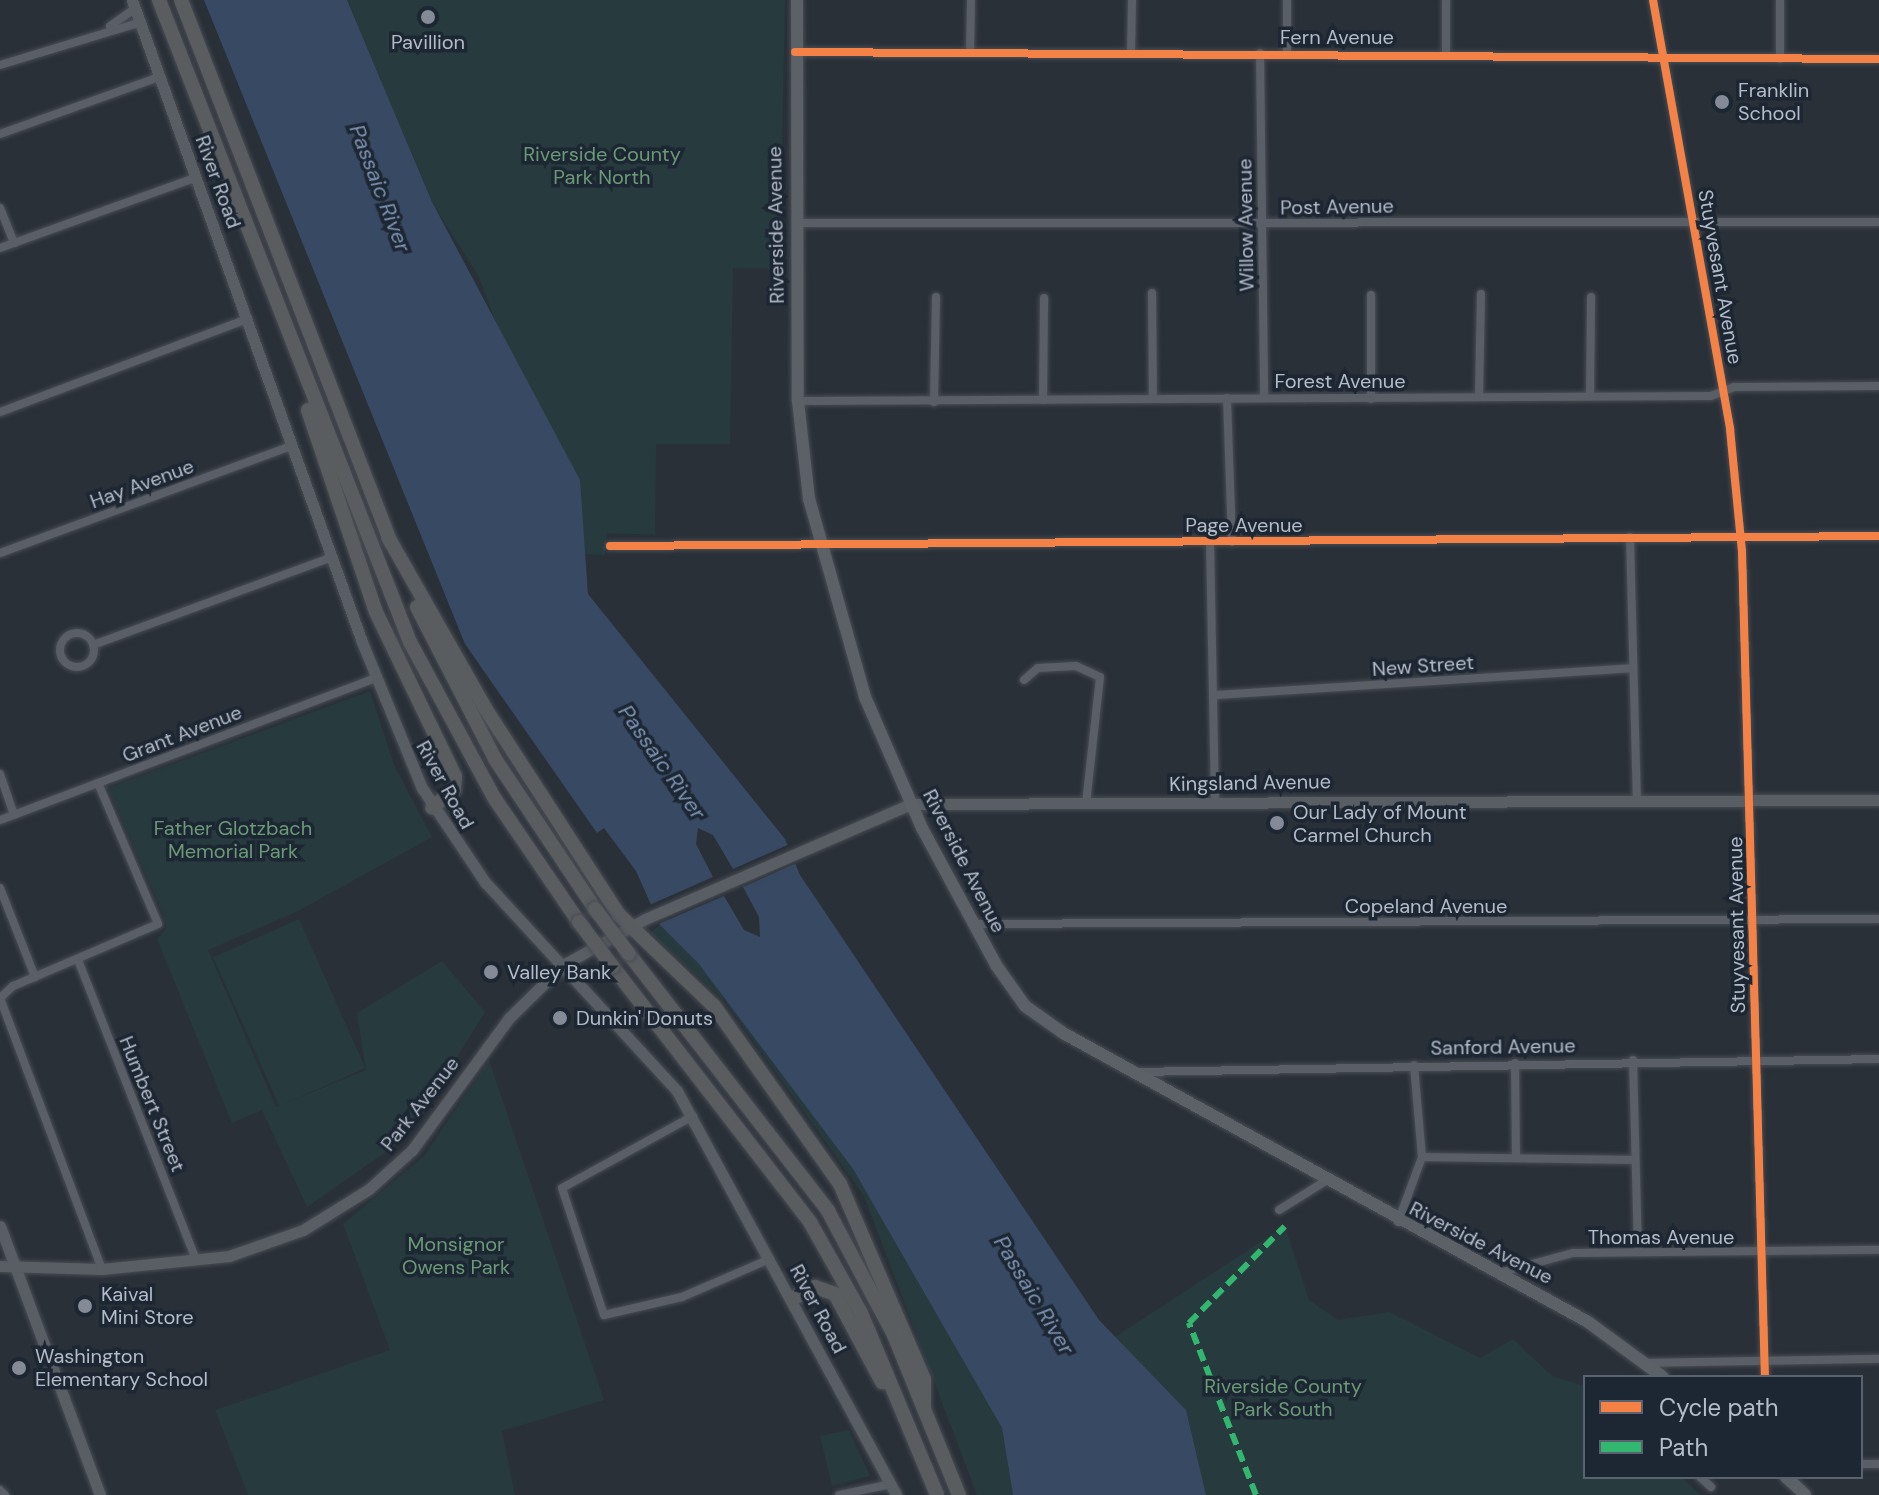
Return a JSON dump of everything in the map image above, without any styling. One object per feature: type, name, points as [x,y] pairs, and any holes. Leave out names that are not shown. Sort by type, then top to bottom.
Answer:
[{"type":"highway","points":[[159,0],[281,318],[426,674],[495,799],[579,922],[757,1147],[822,1242],[875,1344],[936,1495]]},
{"type":"highway","points":[[181,0],[388,537],[478,728],[595,909],[828,1211],[880,1304],[959,1495]]},
{"type":"highway","points":[[281,318],[376,612],[455,776],[454,790],[432,808]]},
{"type":"highway","points":[[388,537],[485,708],[629,928],[714,1006],[840,1184],[924,1379],[924,1406]]},
{"type":"highway","points":[[792,1299],[815,1287],[835,1294],[936,1495]]},
{"type":"main road","name":"Riverside Avenue","points":[[797,0],[798,401],[803,471],[820,543],[865,697],[911,804],[974,924],[1025,1006],[1128,1072],[1398,1223],[1588,1322],[1660,1375]]},
{"type":"main road","name":"River Road","points":[[133,4],[198,176],[376,678],[432,808],[485,882],[659,1067],[693,1116],[894,1490]]},
{"type":"main road","name":"Kingsland Avenue","points":[[645,919],[911,804],[1215,800],[1879,800]]},
{"type":"main road","name":"Park Avenue","points":[[0,1266],[102,1269],[196,1259],[281,1241],[369,1189],[412,1150],[509,1018],[563,965],[645,919]]},
{"type":"main road","points":[[0,1226],[100,1495]]},
{"type":"main road","points":[[1791,1479],[1805,1495]]},
{"type":"street","points":[[970,52],[971,0]]},
{"type":"street","points":[[1131,54],[1132,0]]},
{"type":"street","points":[[1287,0],[1287,52]]},
{"type":"street","points":[[1446,0],[1446,54]]},
{"type":"street","name":"Stuyvesant Avenue","points":[[1653,0],[1724,390],[1741,537],[1751,801],[1750,920],[1761,1060],[1765,1375]]},
{"type":"street","points":[[1780,0],[1780,59]]},
{"type":"street","points":[[110,26],[133,4]]},
{"type":"street","points":[[0,65],[110,26],[138,23]]},
{"type":"street","name":"Fern Avenue","points":[[795,52],[1287,52],[1879,59]]},
{"type":"street","name":"Willow Avenue","points":[[1260,53],[1264,397]]},
{"type":"street","points":[[0,134],[159,77]]},
{"type":"street","points":[[0,248],[198,176]]},
{"type":"street","points":[[0,208],[14,243]]},
{"type":"street","name":"Post Avenue","points":[[796,223],[1879,222]]},
{"type":"street","points":[[1152,293],[1153,398]]},
{"type":"street","points":[[1479,397],[1481,294]]},
{"type":"street","points":[[1371,295],[1371,399]]},
{"type":"street","points":[[934,402],[936,297]]},
{"type":"street","points":[[1590,396],[1591,297]]},
{"type":"street","points":[[1043,400],[1044,298]]},
{"type":"street","points":[[0,412],[248,319]]},
{"type":"street","name":"Forest Avenue","points":[[798,401],[1711,396],[1724,390],[1879,386]]},
{"type":"street","points":[[1227,398],[1232,542]]},
{"type":"street","name":"Hay Avenue","points":[[0,553],[294,445]]},
{"type":"street","name":"Page Avenue","points":[[610,546],[1879,536]]},
{"type":"street","points":[[1630,537],[1631,668],[1637,800]]},
{"type":"street","points":[[1210,541],[1216,695],[1215,800]]},
{"type":"street","points":[[93,645],[332,557]]},
{"type":"street","points":[[82,634],[93,645],[86,665],[73,667],[61,658],[68,635],[82,634]]},
{"type":"street","points":[[1024,680],[1038,668],[1064,666],[1087,667],[1100,677],[1086,804]]},
{"type":"street","name":"New Street","points":[[1216,695],[1631,668]]},
{"type":"street","name":"Grant Avenue","points":[[0,820],[376,678]]},
{"type":"street","points":[[0,774],[14,815]]},
{"type":"street","points":[[98,783],[158,918],[148,933],[2,992],[102,1269]]},
{"type":"street","points":[[0,888],[35,977]]},
{"type":"street","name":"Copeland Avenue","points":[[974,924],[1879,919]]},
{"type":"street","name":"Humbert Street","points":[[78,960],[196,1259]]},
{"type":"street","name":"Sanford Avenue","points":[[1128,1072],[1633,1060],[1879,1059]]},
{"type":"street","points":[[1633,1060],[1638,1252]]},
{"type":"street","points":[[1515,1063],[1516,1158]]},
{"type":"street","points":[[1398,1223],[1422,1157],[1414,1065]]},
{"type":"street","points":[[693,1116],[562,1188],[604,1315],[682,1297],[770,1259]]},
{"type":"street","points":[[1422,1157],[1635,1160]]},
{"type":"street","points":[[1279,1210],[1324,1182]]},
{"type":"street","name":"Thomas Avenue","points":[[1495,1275],[1551,1256],[1638,1252],[1879,1250]]},
{"type":"street","points":[[1644,1363],[1879,1359]]},
{"type":"street","points":[[1702,1479],[1711,1487]]},
{"type":"street","points":[[0,1490],[5,1495]]},
{"type":"street","points":[[839,1495],[894,1490]]},
{"type":"green space","name":"Riverside County Park North","points":[[347,0],[785,0],[780,269],[733,268],[730,444],[656,444],[655,535],[607,533],[605,555],[583,554],[479,277],[432,202]]},
{"type":"green space","name":"Father Glotzbach Memorial Park","points":[[370,691],[394,765],[432,837],[298,911],[208,950],[276,1107],[366,1070],[357,1013],[442,961],[485,1012],[407,1137],[307,1207],[262,1110],[232,1123],[157,939],[166,928],[163,914],[108,788]]},
{"type":"green space","points":[[299,919],[365,1068],[279,1106],[213,957]]},
{"type":"green space","points":[[660,925],[698,963],[853,1169],[1002,1428],[1013,1495],[977,1495],[864,1196],[725,1001],[650,933]]},
{"type":"green space","name":"Monsignor Owens Park","points":[[489,1060],[604,1400],[502,1431],[515,1495],[248,1495],[215,1410],[390,1350],[343,1224],[424,1156]]},
{"type":"green space","name":"Riverside County Park South","points":[[1285,1226],[1309,1300],[1338,1320],[1390,1312],[1480,1358],[1513,1339],[1552,1376],[1583,1385],[1583,1479],[1683,1479],[1700,1495],[1206,1495],[1186,1410],[1115,1337]]},
{"type":"green space","points":[[849,1430],[870,1476],[832,1486],[820,1436]]},
{"type":"water","name":"Passaic River","points":[[204,0],[347,0],[432,202],[580,480],[588,594],[785,839],[800,875],[1099,1320],[1186,1410],[1206,1495],[1013,1495],[1002,1428],[853,1169],[698,963],[660,925],[636,871],[604,828],[597,833],[465,644]]},
{"type":"pier","points":[[698,828],[713,835],[733,869],[792,843],[799,862],[743,887],[759,917],[760,937],[744,930],[724,896],[656,925],[647,906],[713,877],[696,844]]},
{"type":"marked path","points":[[1256,1495],[1189,1323],[1285,1226]]},
{"type":"cycle path","points":[[1653,0],[1730,429],[1742,551],[1765,1375]]},
{"type":"cycle path","points":[[795,52],[1879,59]]},
{"type":"cycle path","points":[[610,546],[1879,536]]},
{"type":"place","name":"Pavillion","points":[[428,17]]},
{"type":"place","name":"Franklin School","points":[[1722,102]]},
{"type":"place","name":"Our Lady of Mount Carmel Church","points":[[1277,823]]},
{"type":"place","name":"Valley Bank","points":[[491,972]]},
{"type":"place","name":"Dunkin' Donuts","points":[[560,1018]]},
{"type":"place","name":"Kaival Mini Store","points":[[85,1306]]},
{"type":"place","name":"Washington Elementary School","points":[[19,1368]]}]
